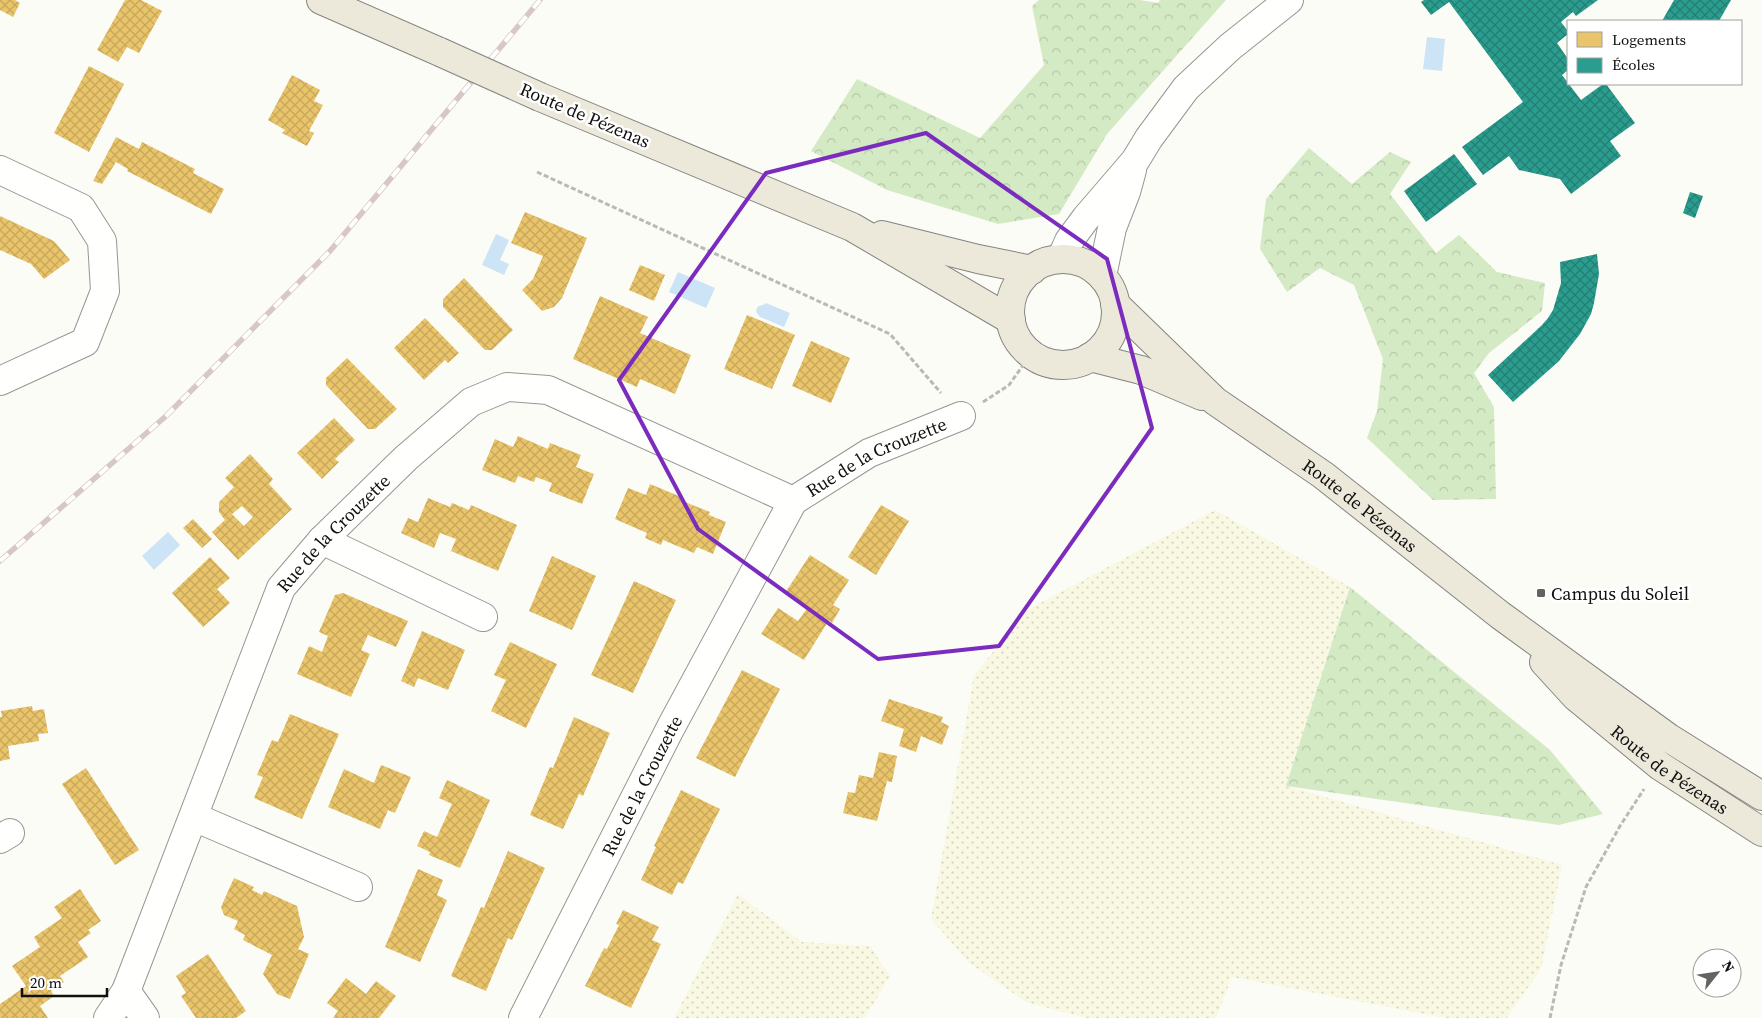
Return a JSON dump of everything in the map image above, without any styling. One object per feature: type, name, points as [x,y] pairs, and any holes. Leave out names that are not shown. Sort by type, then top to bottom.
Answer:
[{"type":"main road","name":"Route de Pézenas","points":[[321,0],[540,97],[852,227],[1011,320]]},
{"type":"main road","name":"Route de Pézenas","points":[[852,227],[978,259],[1032,270]]},
{"type":"main road","points":[[1061,259],[1083,263],[1093,268],[1102,276],[1110,289],[1115,304],[1113,331],[1104,346],[1081,362],[1060,365],[1040,360],[1018,339],[1011,320],[1011,305],[1014,292],[1022,279],[1032,270],[1046,262],[1061,259]]},
{"type":"main road","name":"Route de Pézenas","points":[[1115,304],[1215,401],[1323,475],[1500,615],[1668,738],[1762,796]]},
{"type":"main road","name":"Route de Pézenas","points":[[1090,357],[1141,370],[1215,401]]},
{"type":"main road","name":"Route de Pézenas","points":[[1500,615],[1576,696],[1660,766],[1762,832]]},
{"type":"street","points":[[1061,259],[1069,242],[1086,218],[1134,161],[1186,88],[1230,47],[1290,0]]},
{"type":"street","points":[[1102,276],[1112,228],[1126,192],[1134,161]]},
{"type":"street","points":[[0,170],[81,208],[102,241],[105,291],[85,342],[0,381]]},
{"type":"street","name":"Rue de la Crouzette","points":[[108,1018],[126,991],[281,588],[322,540],[406,458],[471,402],[507,387],[548,390],[793,501]]},
{"type":"street","name":"Rue de la Crouzette","points":[[523,1018],[671,727],[793,501],[869,454],[961,416]]},
{"type":"street","points":[[322,540],[483,617]]},
{"type":"street","points":[[194,817],[358,887]]},
{"type":"street","points":[[126,991],[145,1018]]},
{"type":"path","points":[[537,172],[890,334],[961,416],[1009,386],[1032,354]]},
{"type":"path","points":[[1550,1018],[1561,965],[1586,887],[1620,826],[1660,766]]},
{"type":"highlighted area","points":[[926,133],[1107,259],[1152,428],[999,646],[878,659],[698,529],[619,380],[766,173]]},
{"type":"green space","points":[[1039,0],[1140,0],[1158,3],[1160,0],[1226,0],[1107,134],[1059,214],[998,224],[887,190],[811,151],[857,79],[980,138],[1044,65],[1032,6]]},
{"type":"green space","points":[[1309,148],[1352,184],[1390,152],[1411,162],[1390,194],[1436,253],[1459,235],[1497,272],[1545,283],[1542,311],[1489,353],[1474,373],[1494,407],[1496,499],[1433,500],[1367,438],[1377,411],[1383,359],[1354,285],[1320,268],[1287,292],[1260,249],[1266,199]]},
{"type":"green space","points":[[1215,510],[1350,587],[1287,786],[1562,865],[1541,969],[1507,1018],[1446,1018],[1232,977],[1216,1018],[1086,1018],[1026,1002],[968,962],[931,919],[974,675],[1027,610]]},
{"type":"green space","points":[[1350,587],[1550,750],[1603,814],[1559,825],[1286,786]]},
{"type":"green space","points":[[738,894],[802,942],[870,946],[890,976],[865,1018],[674,1018]]},
{"type":"water","points":[[1427,37],[1445,39],[1442,71],[1423,69]]},
{"type":"water","points":[[496,234],[509,240],[500,260],[509,264],[504,275],[482,265]]},
{"type":"water","points":[[678,272],[715,288],[706,308],[669,292]]},
{"type":"water","points":[[766,303],[790,313],[784,327],[760,317],[756,312],[759,306]]},
{"type":"water","points":[[168,532],[180,545],[154,570],[142,556]]},
{"type":"building: Logements","points":[[0,0],[15,0],[20,3],[13,17],[0,10]]},
{"type":"building: Logements","points":[[125,0],[141,0],[162,11],[139,53],[127,47],[118,62],[97,50]]},
{"type":"building: Logements","points":[[89,66],[124,84],[89,152],[54,133]]},
{"type":"building: Logements","points":[[292,75],[320,90],[314,101],[323,105],[309,131],[314,133],[307,146],[282,133],[285,130],[268,120]]},
{"type":"building: Logements","points":[[116,137],[139,149],[142,142],[195,169],[193,173],[224,189],[211,214],[127,171],[128,169],[116,162],[102,184],[93,181]]},
{"type":"building: Logements","points":[[525,212],[587,238],[562,298],[554,307],[542,311],[522,290],[533,279],[543,256],[511,243]]},
{"type":"building: Logements","points":[[0,216],[54,241],[70,260],[44,279],[31,264],[0,250]]},
{"type":"building: Logements","points":[[640,265],[665,275],[654,301],[629,290]]},
{"type":"building: Logements","points":[[464,278],[513,330],[492,350],[485,350],[443,307],[443,299]]},
{"type":"building: Logements","points":[[600,296],[648,317],[640,333],[691,355],[675,394],[640,379],[637,387],[573,359]]},
{"type":"building: Logements","points":[[747,315],[795,335],[772,389],[724,369]]},
{"type":"building: Logements","points":[[425,318],[459,353],[448,363],[445,360],[424,380],[394,348]]},
{"type":"building: Logements","points":[[811,341],[850,358],[831,403],[792,386]]},
{"type":"building: Logements","points":[[347,358],[397,409],[375,429],[368,429],[326,385],[326,378]]},
{"type":"building: Logements","points":[[334,418],[355,440],[335,459],[339,462],[322,479],[297,453]]},
{"type":"building: Logements","points":[[518,436],[548,449],[550,443],[581,455],[576,467],[594,474],[582,504],[549,491],[552,483],[536,477],[534,482],[518,476],[515,483],[482,470],[495,439],[513,447]]},
{"type":"building: Logements","points":[[250,454],[273,479],[269,484],[292,509],[238,560],[212,532],[225,520],[219,512],[219,502],[234,487],[225,478]],"holes":[[[242,506],[253,517],[244,526],[232,514]]]},
{"type":"building: Logements","points":[[650,484],[681,497],[680,500],[710,512],[709,515],[726,522],[713,554],[697,547],[694,553],[663,540],[661,545],[645,538],[647,533],[615,519],[628,488],[646,495]]},
{"type":"building: Logements","points":[[428,498],[450,507],[452,503],[469,510],[471,505],[517,525],[498,571],[451,551],[456,539],[440,533],[434,548],[401,533],[408,518],[418,522]]},
{"type":"building: Logements","points":[[881,505],[909,521],[876,575],[848,557]]},
{"type":"building: Logements","points":[[193,519],[212,539],[202,548],[183,528]]},
{"type":"building: Logements","points":[[810,555],[849,580],[833,605],[840,609],[832,623],[829,620],[804,660],[761,634],[778,608],[798,621],[808,607],[785,593]]},
{"type":"building: Logements","points":[[552,556],[596,576],[572,630],[529,611]]},
{"type":"building: Logements","points":[[210,557],[230,578],[217,589],[230,603],[203,627],[172,593]]},
{"type":"building: Logements","points":[[634,581],[676,600],[633,693],[591,675]]},
{"type":"building: Logements","points":[[343,593],[408,621],[396,647],[368,635],[361,650],[370,654],[351,697],[297,674],[309,646],[322,652],[328,636],[319,632],[335,595]]},
{"type":"building: Logements","points":[[422,631],[465,650],[448,690],[418,678],[414,687],[401,681]]},
{"type":"building: Logements","points":[[510,642],[557,664],[526,728],[491,711],[506,680],[494,675]]},
{"type":"building: Logements","points":[[742,670],[780,689],[735,777],[696,758]]},
{"type":"building: Logements","points":[[889,699],[943,717],[941,722],[949,726],[942,745],[921,736],[916,752],[899,746],[904,729],[881,721]]},
{"type":"building: Logements","points":[[32,706],[33,711],[44,709],[48,733],[38,734],[39,741],[8,746],[10,759],[0,761],[1,711]]},
{"type":"building: Logements","points":[[290,714],[339,734],[302,819],[254,798],[263,777],[257,775],[272,740],[278,742]]},
{"type":"building: Logements","points":[[574,717],[610,733],[583,796],[579,794],[563,829],[530,815],[550,767],[553,768]]},
{"type":"building: Logements","points":[[879,752],[897,756],[892,782],[887,781],[877,821],[843,813],[848,792],[855,793],[859,775],[873,778]]},
{"type":"building: Logements","points":[[381,765],[411,777],[395,813],[388,810],[380,829],[328,807],[344,769],[374,783]]},
{"type":"building: Logements","points":[[86,768],[139,850],[115,865],[62,784]]},
{"type":"building: Logements","points":[[447,780],[490,800],[460,868],[429,855],[430,852],[417,846],[424,831],[437,837],[452,804],[439,798]]},
{"type":"building: Logements","points":[[681,790],[720,809],[683,884],[678,882],[672,895],[641,880],[656,847],[654,846]]},
{"type":"building: Logements","points":[[508,851],[545,868],[512,940],[508,938],[486,991],[451,976],[481,907],[484,908]]},
{"type":"building: Logements","points":[[418,869],[443,880],[437,895],[447,900],[420,962],[385,947]]},
{"type":"building: Logements","points":[[234,878],[254,887],[252,890],[262,895],[264,891],[297,906],[304,937],[298,949],[309,954],[290,999],[277,994],[263,974],[272,955],[243,940],[245,935],[234,929],[238,921],[224,915],[221,907]]},
{"type":"building: Logements","points":[[80,889],[101,921],[88,930],[91,933],[78,942],[88,957],[60,976],[64,982],[51,991],[54,996],[40,1006],[48,1018],[0,1018],[0,1004],[26,986],[12,966],[40,947],[34,937],[62,918],[54,907]]},
{"type":"building: Logements","points":[[623,910],[659,927],[652,940],[661,944],[631,1008],[585,986],[604,948],[607,949],[619,925],[616,924]]},
{"type":"building: Logements","points":[[208,954],[246,1011],[236,1018],[196,1018],[181,996],[186,993],[176,976]]},
{"type":"building: Logements","points":[[346,978],[366,994],[376,981],[396,996],[379,1018],[333,1018],[338,1011],[327,1003]]},
{"type":"building: Écoles","points":[[1424,0],[1598,0],[1576,16],[1573,12],[1561,22],[1567,30],[1567,35],[1557,43],[1567,58],[1567,71],[1562,75],[1567,82],[1567,85],[1570,85],[1581,100],[1602,85],[1607,85],[1635,123],[1610,141],[1621,156],[1571,194],[1560,179],[1519,170],[1509,156],[1483,175],[1462,147],[1523,102],[1449,2],[1431,15],[1421,2]]},
{"type":"building: Écoles","points":[[1674,0],[1731,0],[1720,20],[1663,20]]},
{"type":"building: Écoles","points":[[1454,154],[1477,184],[1426,222],[1404,191]]},
{"type":"building: Écoles","points":[[1690,192],[1703,196],[1695,218],[1683,213]]},
{"type":"building: Écoles","points":[[1597,254],[1599,274],[1594,303],[1591,314],[1580,334],[1559,361],[1513,402],[1488,375],[1548,318],[1553,310],[1561,283],[1560,262]]},
{"type":"railway","points":[[0,561],[166,416],[330,251],[540,0]]},
{"type":"place","name":"Campus du Soleil","points":[[1541,593]]}]
